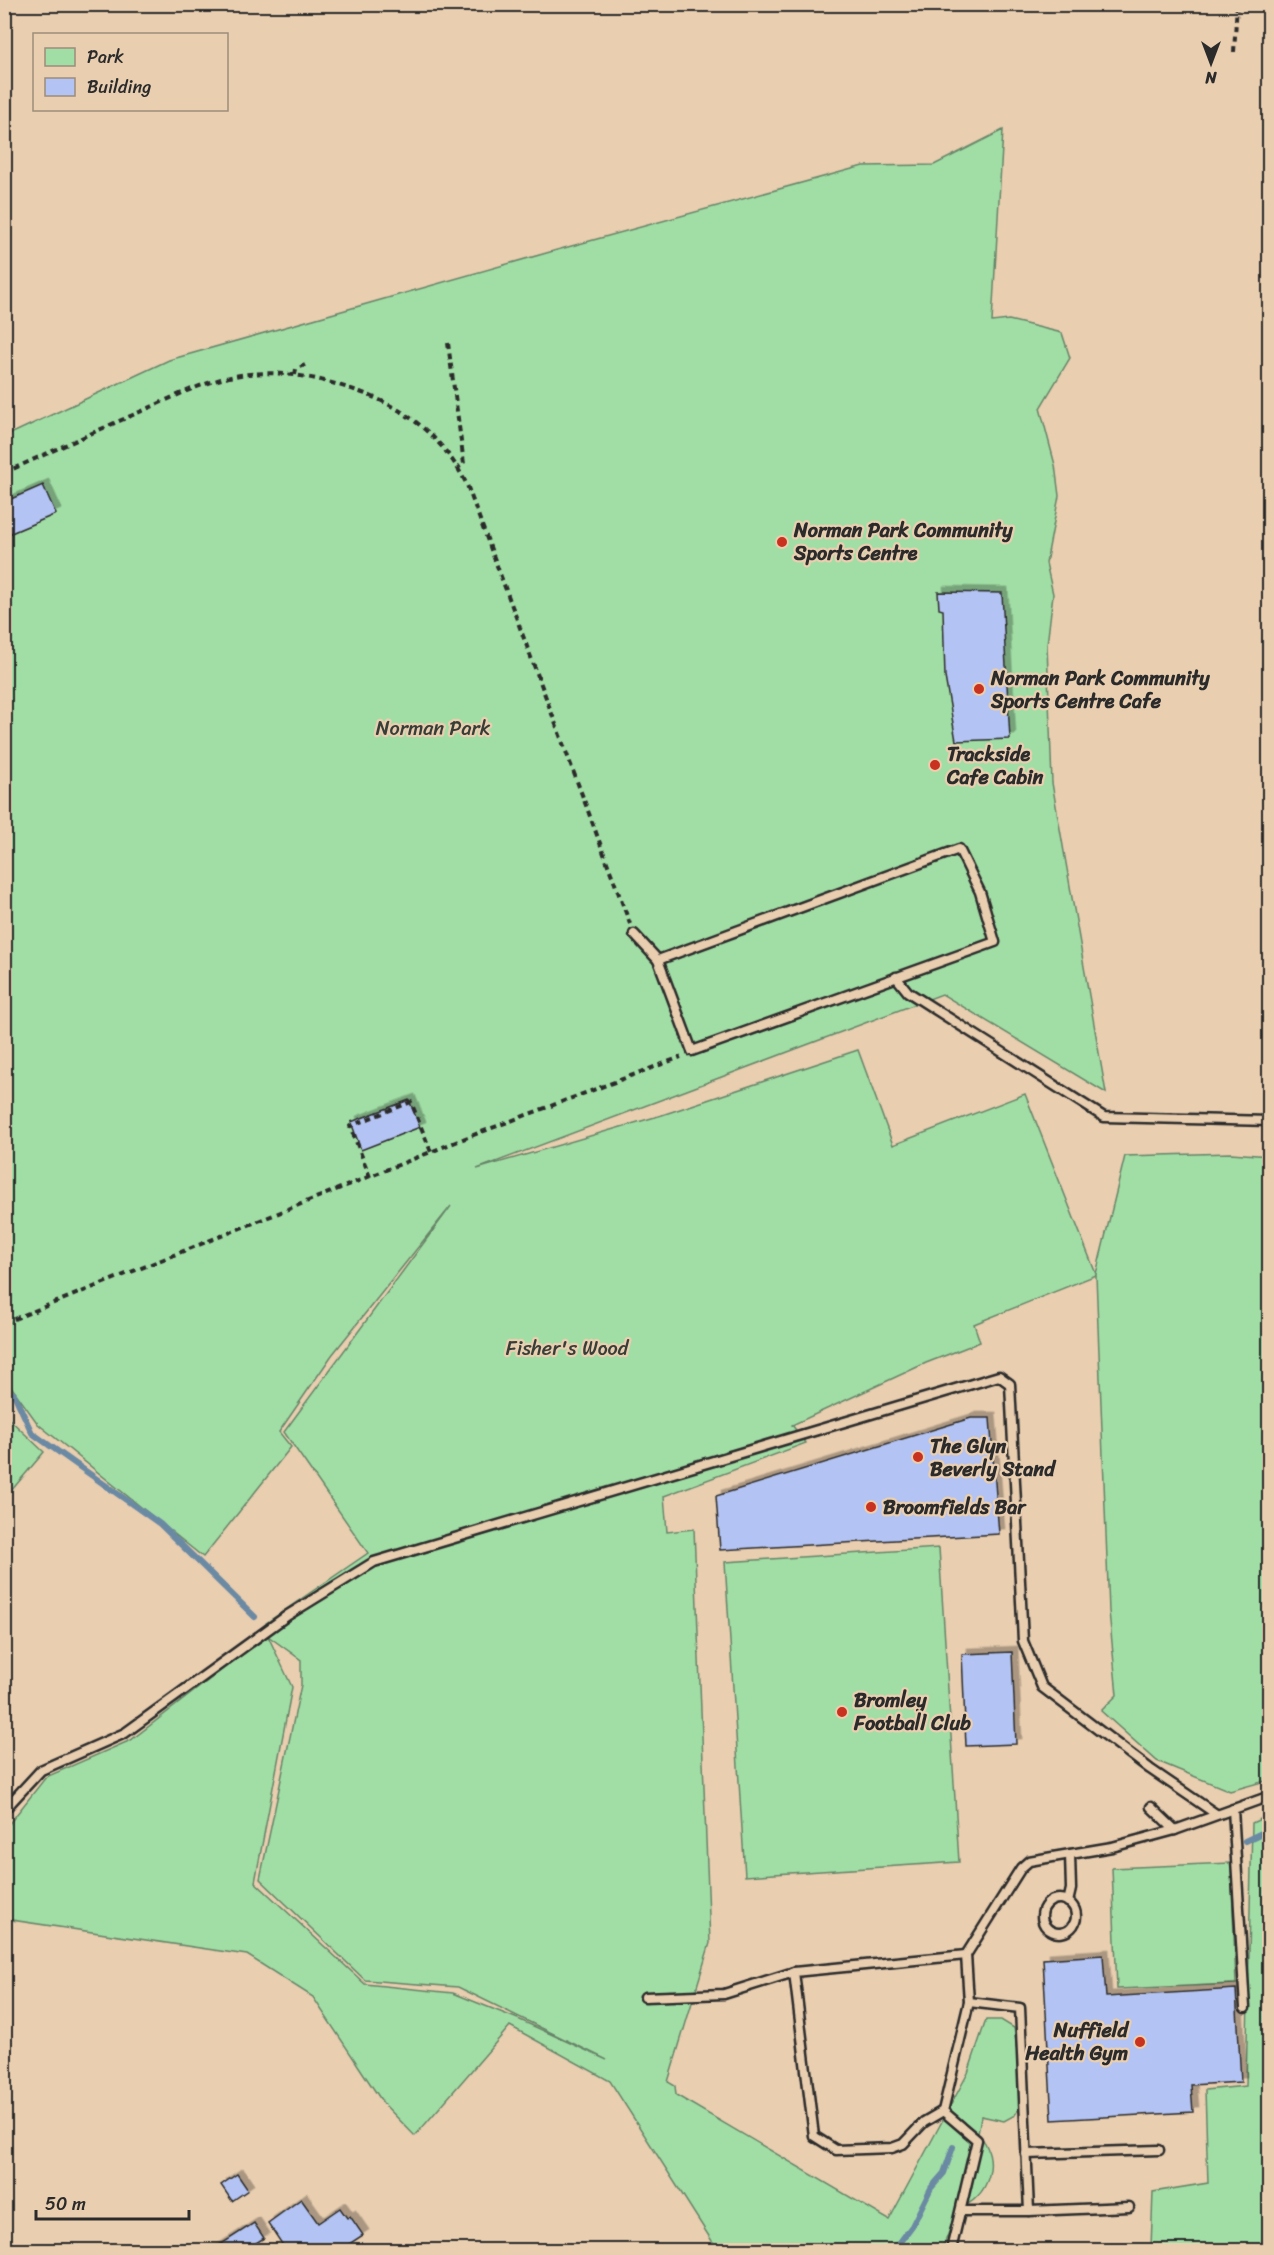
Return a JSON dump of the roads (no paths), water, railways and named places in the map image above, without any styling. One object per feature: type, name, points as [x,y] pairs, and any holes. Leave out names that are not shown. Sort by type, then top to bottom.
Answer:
[{"type":"lane","points":[[634,934],[658,960],[692,1051],[995,942],[980,892],[959,849],[658,960]]},
{"type":"lane","points":[[896,977],[908,992],[1104,1117],[1269,1121]]},
{"type":"lane","points":[[4,1810],[41,1770],[125,1733],[288,1615],[374,1562],[999,1376],[1010,1384],[1023,1641],[1042,1687],[1150,1769],[1216,1815]]},
{"type":"lane","points":[[794,1972],[814,2136],[836,2150],[892,2148],[903,2144],[924,2122],[943,2111],[969,2002],[966,1955],[1021,1868],[1029,1861],[1112,1847],[1175,1830],[1269,1796]]},
{"type":"lane","points":[[1151,1807],[1175,1830]]},
{"type":"lane","points":[[1233,1809],[1245,2008]]},
{"type":"lane","points":[[1068,1902],[1071,1889],[1070,1854]]},
{"type":"lane","points":[[1052,1901],[1068,1902],[1075,1910],[1073,1926],[1064,1933],[1053,1932],[1045,1925],[1044,1909],[1052,1901]]},
{"type":"lane","points":[[645,1997],[724,1994],[794,1972],[966,1955]]},
{"type":"lane","points":[[969,2002],[1020,2008],[1029,2211]]},
{"type":"lane","points":[[943,2111],[977,2140],[951,2250]]},
{"type":"lane","points":[[1026,2154],[1159,2150]]},
{"type":"lane","points":[[961,2211],[1129,2207]]},
{"type":"waterway","points":[[4,1390],[14,1394],[32,1433],[160,1524],[255,1617]]},
{"type":"waterway","points":[[1245,1841],[1270,1829]]},
{"type":"waterway","points":[[894,2250],[912,2226],[931,2188],[944,2173],[953,2147]]},
{"type":"place","name":"Norman Park Community Sports Centre","points":[[782,542]]},
{"type":"place","name":"Norman Park Community Sports Centre Cafe","points":[[979,689]]},
{"type":"place","name":"Trackside Cafe Cabin","points":[[935,765]]},
{"type":"place","name":"The Glyn Beverly Stand","points":[[918,1457]]},
{"type":"place","name":"Broomfields Bar","points":[[871,1507]]},
{"type":"place","name":"Bromley Football Club","points":[[842,1712]]},
{"type":"place","name":"Nuffield Health Gym","points":[[1140,2042]]},
{"type":"park label","name":"Norman Park","points":[[433,728]]},
{"type":"park label","name":"Fisher's Wood","points":[[567,1348]]}]
